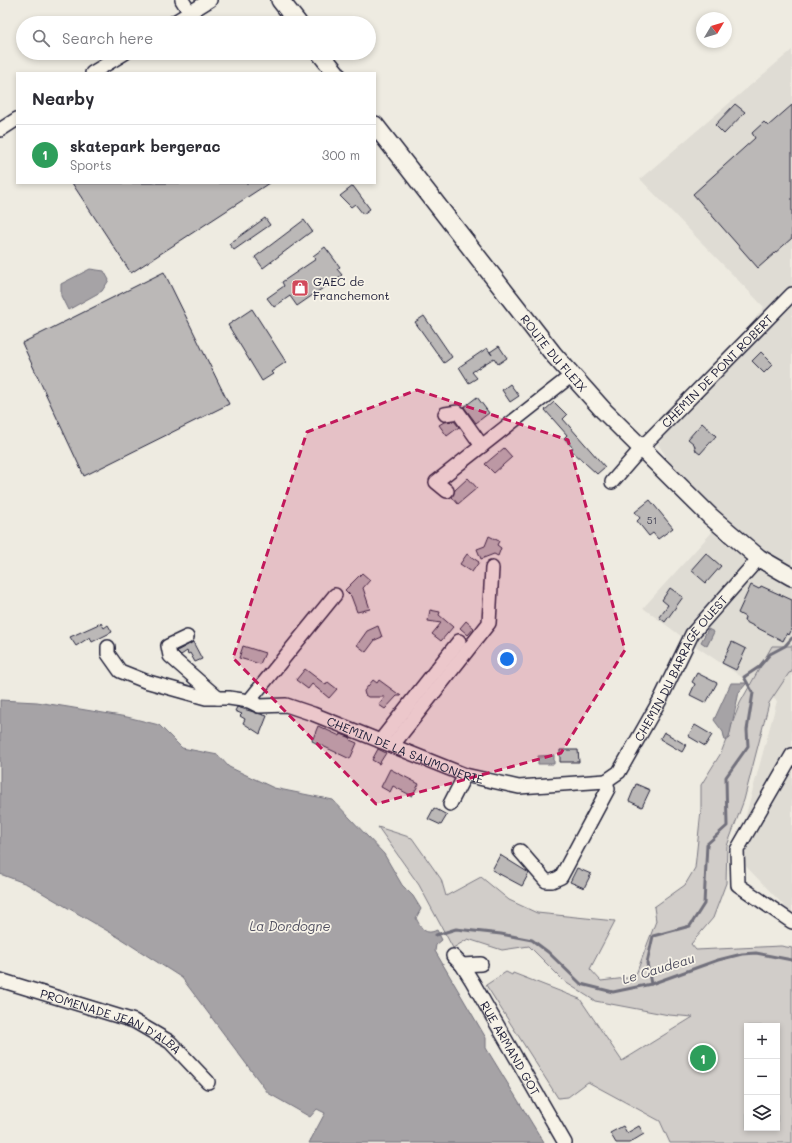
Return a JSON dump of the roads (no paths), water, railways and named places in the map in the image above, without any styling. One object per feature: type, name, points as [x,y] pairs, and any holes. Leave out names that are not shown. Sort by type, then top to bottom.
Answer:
[{"type":"main road","points":[[280,0],[293,16]]},
{"type":"main road","points":[[326,60],[335,72]]},
{"type":"main road","name":"ROUTE DU FLEIX","points":[[376,126],[506,295],[572,375],[705,512],[759,558],[792,577]]},
{"type":"street","points":[[182,0],[190,13]]},
{"type":"street","points":[[185,16],[210,0]]},
{"type":"street","points":[[94,72],[113,60]]},
{"type":"street","points":[[0,130],[16,120]]},
{"type":"street","name":"CHEMIN DE PONT ROBERT","points":[[612,482],[642,448],[792,294]]},
{"type":"street","points":[[447,491],[436,482],[480,452],[572,375]]},
{"type":"street","points":[[445,414],[458,412],[480,452]]},
{"type":"street","name":"CHEMIN DU BARRAGE OUEST","points":[[606,781],[619,772],[660,700],[692,634],[759,558]]},
{"type":"street","points":[[386,744],[489,623],[492,568]]},
{"type":"street","points":[[249,701],[335,595]]},
{"type":"street","points":[[187,637],[168,646],[170,656],[212,698]]},
{"type":"street","points":[[386,744],[459,641]]},
{"type":"street","name":"CHEMIN DE LA SAUMONERIE","points":[[108,647],[108,654],[120,671],[145,681],[212,698],[229,698],[249,701],[260,706],[286,705],[313,714],[465,775],[518,787],[606,781]]},
{"type":"street","points":[[792,755],[737,850],[738,885],[792,922]]},
{"type":"street","points":[[450,804],[465,775]]},
{"type":"street","points":[[520,851],[546,881],[552,881],[561,877],[608,789],[606,781]]},
{"type":"street","name":"RUE ARMAND GOT","points":[[481,964],[457,961],[565,1143]]},
{"type":"street","name":"PROMENADE JEAN D'ALBA","points":[[0,980],[134,1021],[170,1042],[208,1082]]},
{"type":"water","points":[[90,269],[104,271],[109,280],[102,291],[68,310],[61,296],[61,284]]},
{"type":"water","points":[[708,629],[714,632],[707,646],[701,642]]},
{"type":"water","points":[[731,683],[747,683],[739,692],[729,738],[725,741],[723,732],[714,720]]},
{"type":"water","name":"La Dordogne","points":[[0,700],[37,702],[127,717],[159,725],[182,748],[218,755],[229,767],[274,788],[333,800],[384,854],[402,885],[413,896],[421,909],[416,918],[422,928],[429,932],[437,930],[442,940],[436,945],[435,951],[486,1038],[486,1048],[544,1143],[309,1143],[325,1113],[317,1109],[310,1117],[268,1093],[182,978],[118,937],[27,884],[0,874]]},
{"type":"water","points":[[554,755],[554,764],[538,764],[538,756]]},
{"type":"waterway","points":[[651,984],[647,963],[653,936],[690,926],[704,904],[707,844],[727,826],[726,777],[748,746],[747,730],[753,693],[744,677],[759,667],[770,654],[785,646],[792,638]]},
{"type":"waterway","name":"Le Caudeau","points":[[436,935],[456,929],[501,934],[532,940],[548,952],[581,984],[613,992],[651,984],[718,960],[742,954],[756,953],[792,960]]},
{"type":"place","name":"GAEC de Franchemont","points":[[300,288]]},
{"type":"place","name":"skatepark bergerac","points":[[703,1058]]}]
